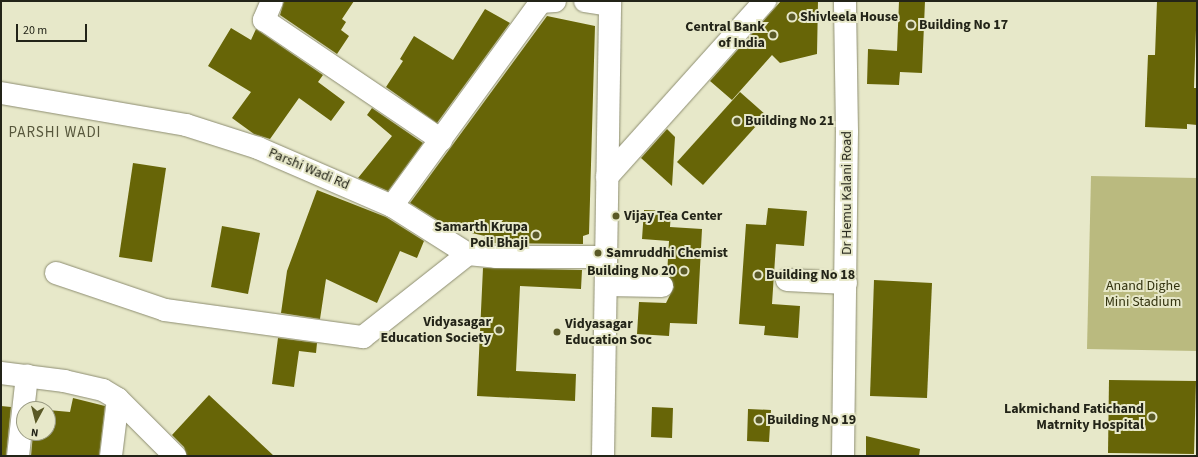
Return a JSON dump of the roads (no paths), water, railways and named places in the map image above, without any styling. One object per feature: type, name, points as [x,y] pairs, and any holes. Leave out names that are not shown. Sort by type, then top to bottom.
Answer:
[{"type":"street","points":[[272,1],[264,20],[441,140]]},
{"type":"street","points":[[392,206],[541,2],[556,1]]},
{"type":"street","points":[[585,1],[610,3],[603,456]]},
{"type":"street","points":[[608,177],[765,1]]},
{"type":"street","name":"Dr Hemu Kalani Road","points":[[842,456],[846,283],[845,1]]},
{"type":"street","name":"Parshi Wadi Rd","points":[[1,93],[186,125],[306,167],[392,206],[468,254],[496,258],[606,257]]},
{"type":"street","points":[[56,273],[166,310],[363,337],[468,254]]},
{"type":"street","points":[[787,280],[846,283]]},
{"type":"street","points":[[606,285],[662,286]]},
{"type":"street","points":[[1,372],[87,384],[118,399],[175,456]]},
{"type":"street","points":[[18,456],[27,376]]},
{"type":"street","points":[[111,456],[118,399]]},
{"type":"place","name":"Shivleela House","points":[[792,17]]},
{"type":"place","name":"Building No 17","points":[[911,25]]},
{"type":"place","name":"Central Bank of India","points":[[773,35]]},
{"type":"place","name":"Building No 21","points":[[737,121]]},
{"type":"place","name":"Vijay Tea Center","points":[[616,216]]},
{"type":"place","name":"Samarth Krupa Poli Bhaji","points":[[536,235]]},
{"type":"place","name":"Samruddhi Chemist","points":[[598,253]]},
{"type":"place","name":"Building No 20","points":[[684,271]]},
{"type":"place","name":"Building No 18","points":[[758,275]]},
{"type":"place","name":"Vidyasagar Education Society","points":[[499,330]]},
{"type":"place","name":"Vidyasagar Education Soc","points":[[557,332]]},
{"type":"place","name":"Lakmichand Fatichand Matrnity Hospital","points":[[1152,417]]},
{"type":"place","name":"Building No 19","points":[[759,420]]},
{"type":"district","name":"PARSHI WADI","points":[[55,133]]},
{"type":"park label","name":"Anand Dighe Mini Stadium","points":[[1143,294]]}]
